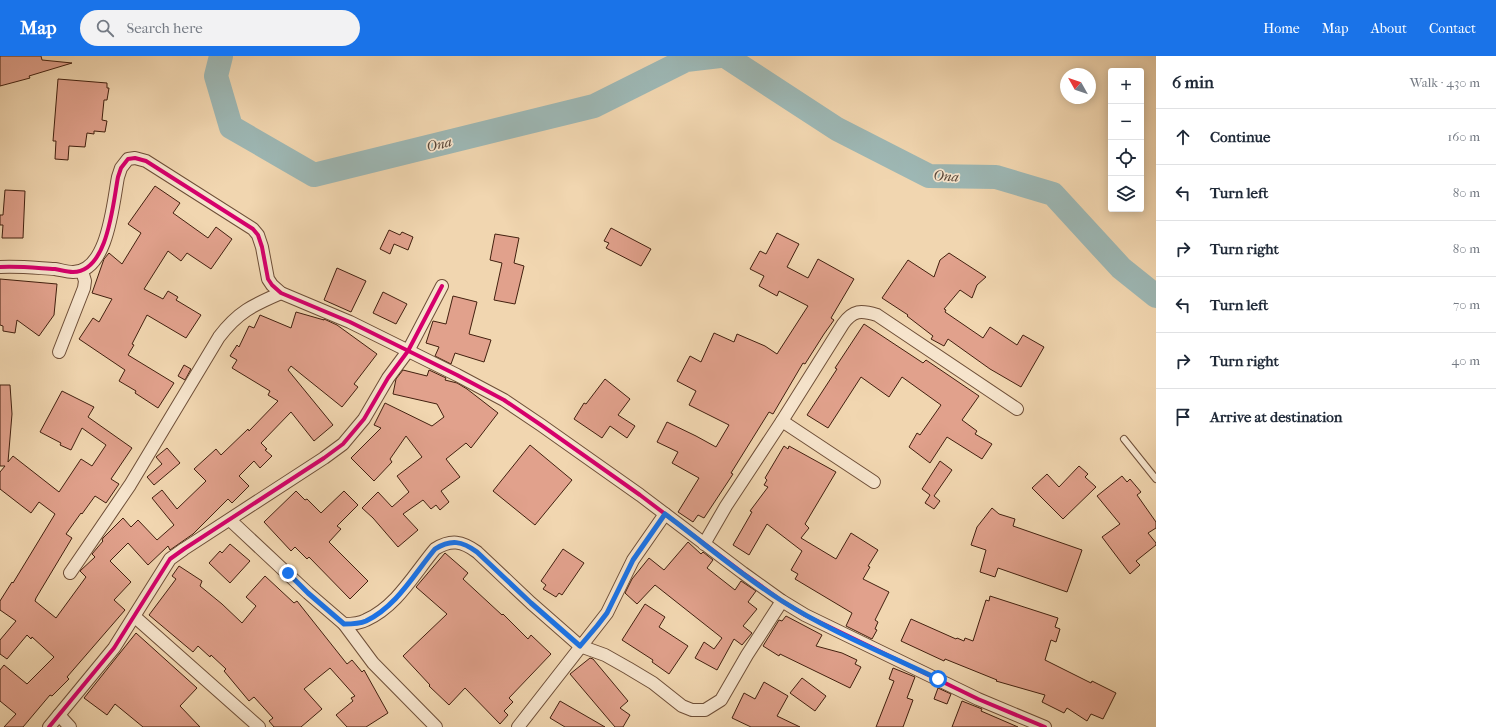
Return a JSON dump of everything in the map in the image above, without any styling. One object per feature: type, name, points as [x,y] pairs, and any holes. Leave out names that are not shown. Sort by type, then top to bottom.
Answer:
[{"type":"street","points":[[0,267],[20,266],[72,272],[82,271],[92,265],[103,248],[121,168],[128,159],[135,158],[146,161],[253,229],[258,235],[262,247],[268,279],[281,293],[350,322],[408,350],[504,400],[665,514],[782,601],[823,624],[978,700],[1046,727]]},
{"type":"street","points":[[59,352],[84,288],[85,281],[82,271]]},
{"type":"street","points":[[49,727],[114,648],[135,617],[170,559],[343,444],[364,419],[388,378],[408,350],[442,286]]},
{"type":"street","points":[[70,574],[130,485],[229,323],[253,305],[281,293]]},
{"type":"street","points":[[704,544],[726,506],[848,316],[857,312],[866,312],[877,315],[1017,409]]},
{"type":"street","points":[[782,421],[874,482]]},
{"type":"street","points":[[518,727],[607,613],[633,560],[665,514]]},
{"type":"street","points":[[230,520],[308,593],[344,624],[373,663],[436,727]]},
{"type":"street","points":[[344,624],[365,621],[382,610],[400,594],[435,549],[442,545],[459,542],[467,545],[477,552],[531,603],[580,646],[605,655],[628,668],[653,683],[682,706],[692,710],[705,710],[721,700],[747,655],[782,601]]},
{"type":"street","points":[[135,617],[259,727]]},
{"type":"street","points":[[59,715],[70,727]]},
{"type":"lane","points":[[1124,439],[1156,479]]},
{"type":"building","points":[[0,56],[41,56],[42,60],[72,63],[29,76],[30,78],[0,86]]},
{"type":"building","points":[[58,79],[107,83],[107,88],[109,88],[107,100],[104,100],[102,120],[107,121],[105,132],[94,131],[94,134],[87,133],[85,147],[69,146],[68,160],[55,159],[56,141],[53,141]]},
{"type":"building","points":[[155,186],[180,203],[173,213],[208,238],[216,227],[232,239],[211,269],[187,253],[181,261],[168,251],[144,289],[163,299],[168,291],[178,297],[176,300],[201,315],[186,338],[147,315],[132,344],[134,345],[128,355],[174,383],[158,408],[135,393],[136,391],[119,381],[125,370],[79,339],[93,318],[99,322],[112,299],[92,293],[104,259],[109,253],[122,264],[141,233],[128,224]]},
{"type":"building","points":[[5,190],[25,191],[23,238],[2,238],[3,225],[0,225],[0,215],[3,215]]},
{"type":"building","points":[[611,228],[651,249],[641,266],[606,248],[609,243],[604,241]]},
{"type":"building","points":[[389,230],[400,235],[402,232],[413,237],[408,250],[394,244],[390,254],[380,249]]},
{"type":"building","points":[[777,233],[799,244],[787,267],[808,278],[818,259],[854,279],[831,318],[834,320],[805,364],[803,363],[773,414],[769,412],[731,473],[733,474],[704,518],[698,515],[693,522],[678,512],[699,478],[672,463],[678,452],[657,442],[667,422],[716,447],[729,425],[689,405],[696,391],[677,381],[690,356],[701,362],[714,333],[734,342],[737,334],[765,346],[777,354],[808,306],[779,291],[777,296],[759,286],[764,276],[750,269],[760,251],[766,254]]},
{"type":"building","points":[[495,234],[519,238],[514,263],[524,266],[515,304],[494,300],[502,263],[490,260]]},
{"type":"building","points":[[949,253],[986,277],[977,285],[972,298],[960,290],[944,309],[946,310],[945,312],[983,338],[990,327],[1017,345],[1023,335],[1044,347],[1021,387],[990,369],[948,339],[944,346],[931,339],[933,336],[907,316],[908,315],[882,298],[908,260],[934,277],[940,260]]},
{"type":"building","points":[[337,268],[366,281],[351,312],[324,300]]},
{"type":"building","points":[[0,279],[57,284],[54,315],[39,336],[17,320],[15,333],[3,331],[3,326],[0,325]]},
{"type":"building","points":[[383,292],[407,304],[396,324],[373,313]]},
{"type":"building","points":[[453,296],[477,302],[469,334],[491,340],[484,362],[455,353],[451,364],[435,356],[439,347],[426,343],[433,321],[446,324]]},
{"type":"building","points":[[296,312],[324,319],[337,325],[377,354],[354,384],[358,387],[342,407],[291,366],[288,370],[333,425],[314,441],[291,412],[261,443],[267,449],[265,450],[272,456],[260,468],[254,461],[239,476],[249,486],[232,503],[228,499],[193,534],[170,550],[168,546],[148,565],[128,543],[110,561],[131,582],[114,600],[125,610],[67,677],[69,679],[52,696],[50,695],[23,727],[4,727],[16,714],[0,701],[0,670],[4,665],[27,684],[54,657],[32,637],[31,639],[27,635],[7,659],[0,654],[0,640],[16,621],[0,610],[0,601],[12,582],[13,583],[55,514],[39,502],[31,513],[0,489],[0,472],[5,466],[0,466],[0,385],[10,385],[12,414],[8,462],[13,456],[59,492],[81,459],[92,466],[106,445],[82,428],[71,450],[40,432],[62,391],[94,407],[88,417],[132,448],[111,479],[119,484],[106,503],[95,496],[66,534],[72,538],[36,598],[35,601],[56,618],[86,577],[80,571],[95,557],[92,554],[103,541],[103,538],[123,518],[131,527],[138,520],[157,540],[174,525],[152,498],[162,490],[177,509],[206,481],[194,469],[216,449],[221,455],[248,429],[249,431],[278,401],[268,395],[270,391],[232,368],[237,360],[230,356],[237,345],[239,347],[249,326],[254,328],[260,315],[291,328]]},
{"type":"building","points":[[864,324],[923,363],[926,360],[979,396],[962,420],[977,431],[975,434],[992,444],[982,459],[947,437],[930,463],[909,447],[917,433],[920,435],[941,405],[902,377],[889,397],[861,377],[828,428],[807,415],[837,369],[835,368]]},
{"type":"building","points":[[184,365],[191,369],[185,380],[178,376]]},
{"type":"building","points":[[403,370],[427,376],[429,370],[446,378],[445,380],[457,383],[467,389],[498,413],[471,448],[466,443],[446,459],[460,477],[441,491],[449,502],[440,510],[436,505],[431,509],[423,500],[403,514],[418,530],[398,547],[373,518],[362,508],[378,492],[392,507],[409,492],[397,476],[422,457],[406,436],[390,459],[392,462],[374,481],[351,458],[381,428],[374,425],[385,403],[432,426],[444,417],[437,404],[393,394],[396,379]]},
{"type":"building","points":[[605,379],[630,399],[618,415],[635,426],[627,438],[610,426],[602,438],[574,419],[584,403],[586,404]]},
{"type":"building","points":[[530,445],[572,480],[535,525],[493,491]]},
{"type":"building","points":[[784,446],[788,449],[789,446],[836,472],[805,524],[809,528],[801,538],[836,559],[851,533],[878,550],[868,566],[870,567],[863,579],[889,592],[875,620],[878,622],[875,629],[877,630],[872,639],[846,626],[852,613],[795,579],[798,574],[791,570],[802,551],[767,524],[749,555],[733,545],[752,512],[750,511],[768,487],[764,485],[767,480],[765,478]]},
{"type":"building","points":[[167,448],[180,463],[154,485],[147,477],[162,464],[156,457]]},
{"type":"building","points":[[940,461],[952,470],[934,496],[940,501],[934,509],[925,503],[930,495],[922,489]]},
{"type":"building","points":[[1079,466],[1088,474],[1085,477],[1096,487],[1063,519],[1032,488],[1047,474],[1059,487]]},
{"type":"building","points":[[1122,476],[1127,482],[1130,479],[1141,492],[1137,495],[1156,522],[1156,528],[1148,533],[1156,545],[1136,561],[1140,565],[1130,574],[1102,537],[1120,524],[1097,496]]},
{"type":"building","points":[[296,491],[305,500],[307,499],[321,513],[344,491],[358,505],[337,526],[341,529],[329,542],[368,581],[350,599],[309,557],[307,559],[295,547],[291,551],[264,522]]},
{"type":"building","points":[[992,508],[999,514],[1015,519],[1013,526],[1082,550],[1067,592],[998,568],[995,577],[980,572],[986,550],[971,545],[977,527]]},
{"type":"building","points":[[688,542],[701,554],[703,552],[713,560],[707,568],[735,590],[741,581],[756,591],[748,602],[757,609],[743,626],[752,633],[742,645],[734,639],[717,670],[695,658],[704,642],[714,649],[722,638],[655,585],[637,604],[625,593],[632,579],[649,558],[664,570]]},
{"type":"building","points":[[230,544],[250,561],[230,583],[209,563],[220,551],[222,553]]},
{"type":"building","points":[[563,549],[584,563],[562,595],[559,593],[556,597],[543,589],[546,585],[541,581]]},
{"type":"building","points":[[445,553],[468,573],[463,579],[502,615],[503,614],[528,639],[531,635],[551,654],[509,698],[513,702],[504,711],[508,715],[500,724],[465,688],[449,705],[429,686],[430,685],[403,656],[447,614],[416,587]]},
{"type":"building","points":[[179,566],[202,581],[200,586],[242,623],[256,606],[246,597],[265,576],[294,603],[297,601],[347,664],[352,660],[362,672],[364,670],[388,713],[366,727],[347,727],[336,715],[353,701],[351,698],[355,696],[330,668],[304,689],[322,709],[301,727],[274,727],[269,721],[273,718],[254,697],[249,701],[224,671],[226,669],[211,655],[210,657],[198,646],[193,652],[149,615],[176,579],[172,576]]},
{"type":"building","points":[[990,596],[1058,618],[1055,627],[1060,629],[1056,642],[1051,640],[1045,660],[1091,683],[1092,681],[1116,693],[1103,719],[1091,714],[1087,721],[1067,708],[1064,713],[1042,702],[1045,695],[996,681],[997,680],[945,659],[944,661],[901,641],[911,619],[956,639],[957,638],[964,641],[965,638],[973,641],[986,600],[989,601]]},
{"type":"building","points":[[645,604],[665,617],[659,627],[688,646],[669,674],[652,662],[653,660],[622,640]]},
{"type":"building","points":[[786,616],[822,635],[816,646],[842,653],[857,660],[855,664],[861,667],[850,688],[780,654],[779,656],[763,646],[779,620],[782,621]]},
{"type":"building","points":[[136,633],[197,688],[180,706],[200,727],[143,727],[115,704],[107,715],[84,698]]},
{"type":"building","points":[[590,658],[593,659],[628,701],[620,708],[630,715],[623,727],[615,727],[570,674]]},
{"type":"building","points":[[893,668],[915,677],[907,698],[913,700],[903,727],[876,727],[894,681],[889,679]]},
{"type":"building","points":[[802,678],[826,696],[815,711],[790,693]]},
{"type":"building","points":[[764,682],[788,696],[777,716],[800,727],[751,727],[732,718],[744,693],[755,699]]},
{"type":"building","points":[[938,688],[951,694],[947,704],[934,699]]},
{"type":"building","points":[[560,701],[605,727],[565,727],[550,718]]},
{"type":"building","points":[[962,701],[982,709],[981,711],[1018,727],[952,727]]},
{"type":"waterway","name":"Ona","points":[[221,56],[216,76],[231,127],[314,175],[594,106],[686,60],[720,56]]},
{"type":"waterway","name":"Ona","points":[[725,56],[837,129],[929,176],[996,177],[1053,194],[1121,268],[1156,296]]},
{"type":"cycle path","points":[[0,267],[55,269],[73,272],[85,269],[94,261],[107,234],[121,168],[128,159],[135,158],[146,161],[253,229],[258,235],[262,247],[268,279],[281,293],[350,322],[504,400],[640,495],[782,601],[805,615],[978,699],[1045,727]]},
{"type":"cycle path","points":[[49,727],[114,648],[170,559],[343,444],[364,419],[388,378],[408,351],[442,286]]},
{"type":"route","points":[[288,573],[308,593],[344,624],[356,623],[365,621],[382,610],[400,594],[435,549],[442,545],[459,542],[467,545],[477,552],[531,603],[580,646],[607,613],[633,560],[665,514],[782,601],[860,642],[938,679]]}]
